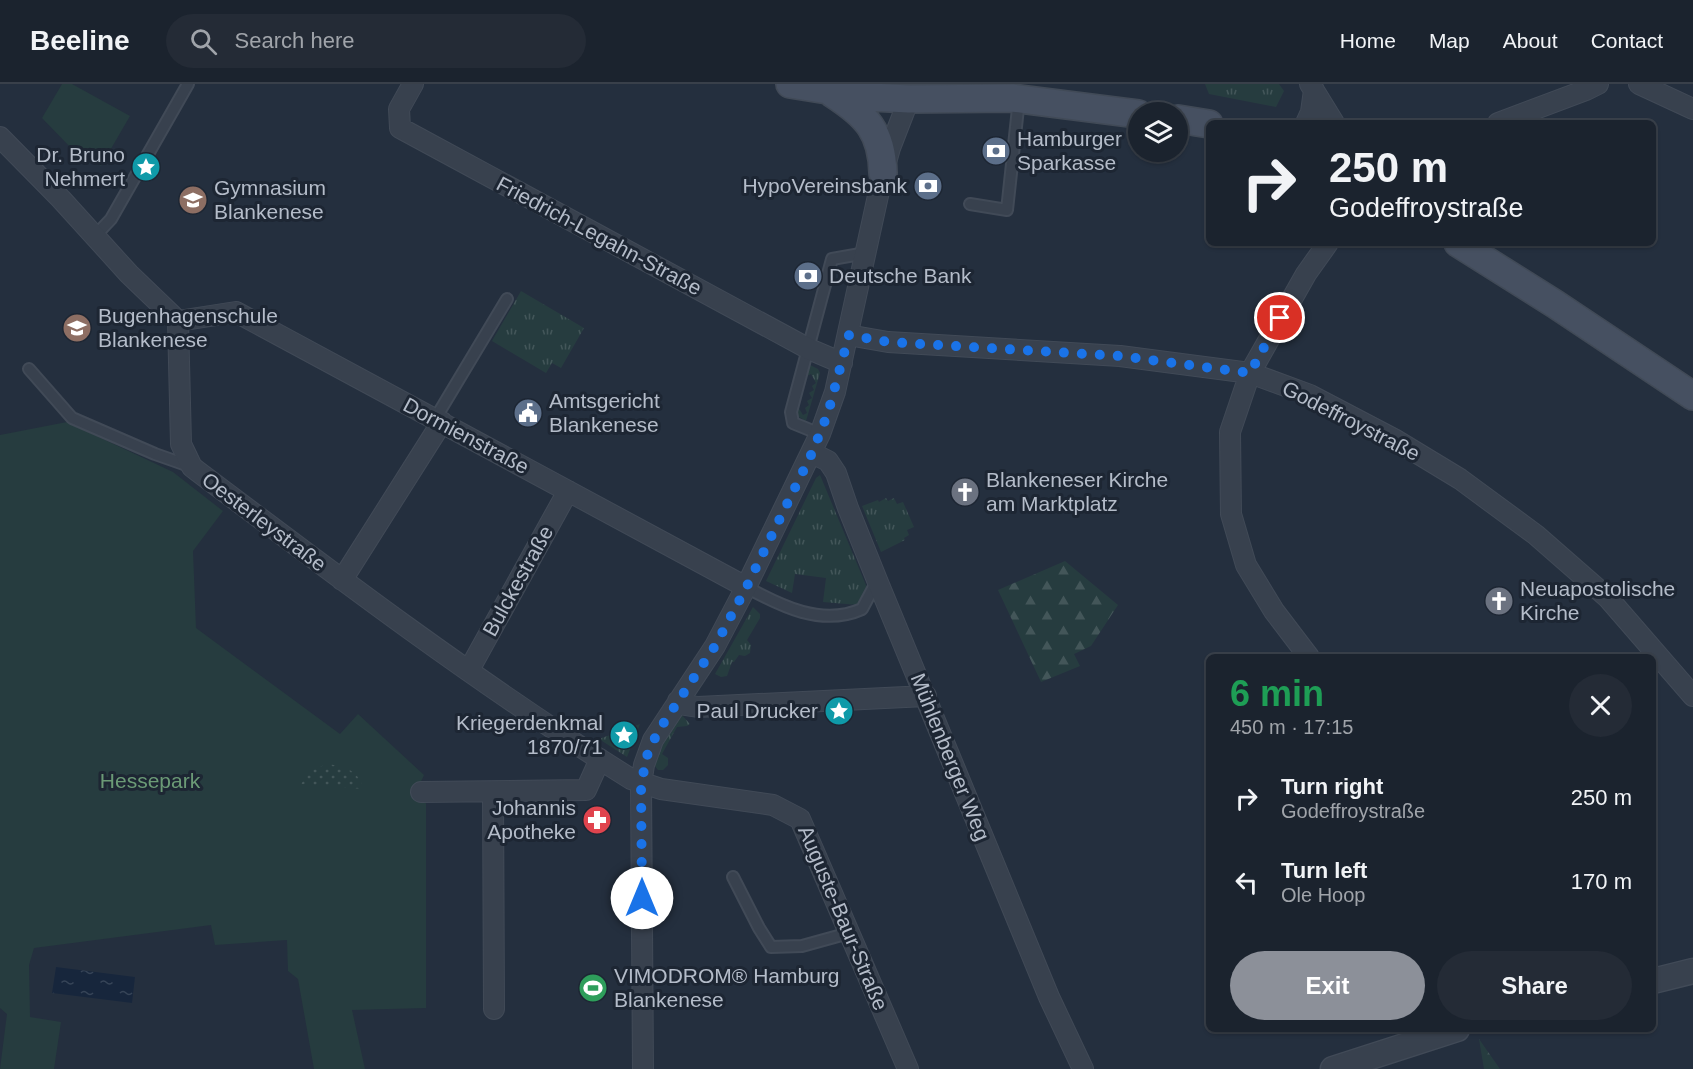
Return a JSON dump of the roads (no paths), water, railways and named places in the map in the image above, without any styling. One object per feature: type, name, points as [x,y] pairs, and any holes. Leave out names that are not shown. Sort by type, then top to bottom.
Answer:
[{"type":"main road","points":[[790,84],[871,97],[912,92],[1005,92],[1128,112]]},
{"type":"main road","points":[[827,90],[860,112],[869,123],[881,147],[883,173]]},
{"type":"main road","points":[[1188,121],[1206,124]]},
{"type":"main road","points":[[1463,246],[1693,396]]},
{"type":"street","name":"Friedrich-Legahn-Straße","points":[[413,84],[399,109],[400,128],[809,349],[842,363]]},
{"type":"street","points":[[1506,120],[1598,84]]},
{"type":"street","points":[[1639,84],[1693,109]]},
{"type":"street","points":[[1307,120],[1311,112],[1312,87]]},
{"type":"street","points":[[1312,87],[1332,120]]},
{"type":"street","points":[[643,1069],[641,784],[644,765],[653,740],[715,646],[746,588],[820,434],[835,392],[849,335],[883,173],[890,148],[912,92]]},
{"type":"street","points":[[2,144],[61,199],[129,274],[178,321]]},
{"type":"street","points":[[1307,654],[1274,611],[1246,565],[1231,514],[1230,432],[1250,373],[1306,274],[1326,246]]},
{"type":"street","name":"Dormienstraße","points":[[178,321],[236,312],[746,588]]},
{"type":"street","name":"Oesterleystraße","points":[[178,321],[181,444],[192,467],[342,580],[468,670],[641,784]]},
{"type":"street","name":"Godeffroystraße","points":[[849,335],[888,342],[1120,356],[1250,373],[1310,395],[1394,439],[1460,480],[1536,535],[1608,598],[1693,696]]},
{"type":"street","points":[[342,580],[439,421]]},
{"type":"street","name":"Mühlenberger Weg","points":[[812,453],[828,461],[836,473],[877,580],[1050,997],[1083,1069]]},
{"type":"street","name":"Bulckestraße","points":[[468,670],[568,491]]},
{"type":"street","points":[[678,701],[685,705],[698,707],[926,696]]},
{"type":"street","points":[[421,792],[586,790],[600,759]]},
{"type":"street","name":"Auguste-Baur-Straße","points":[[641,784],[773,805],[800,819],[908,1069]]},
{"type":"street","points":[[493,792],[494,1010]]},
{"type":"street","points":[[1656,980],[1693,971]]},
{"type":"street","points":[[1333,1069],[1448,1032]]},
{"type":"lane","points":[[95,236],[111,219],[188,84]]},
{"type":"lane","points":[[970,204],[1007,210],[1005,92]]},
{"type":"lane","points":[[820,434],[796,425],[791,416],[832,259],[866,253]]},
{"type":"lane","points":[[439,421],[507,299]]},
{"type":"lane","points":[[29,369],[72,418],[155,454],[192,467]]},
{"type":"lane","points":[[746,588],[789,609],[804,613],[832,615],[862,609],[877,580]]},
{"type":"lane","points":[[733,877],[759,928],[771,946],[802,946],[849,933]]},
{"type":"water","points":[[56,967],[135,977],[132,1003],[52,993]]},
{"type":"place","name":"Hamburger Sparkasse","points":[[996,151]]},
{"type":"place","name":"Dr. Bruno Nehmert","points":[[146,167]]},
{"type":"place","name":"HypoVereinsbank","points":[[928,186]]},
{"type":"place","name":"Gymnasium Blankenese","points":[[193,200]]},
{"type":"place","name":"Deutsche Bank","points":[[808,276]]},
{"type":"place","name":"Bugenhagenschule Blankenese","points":[[77,328]]},
{"type":"place","name":"Amtsgericht Blankenese","points":[[528,413]]},
{"type":"place","name":"Blankeneser Kirche am Marktplatz","points":[[965,492]]},
{"type":"place","name":"Neuapostolische Kirche","points":[[1499,601]]},
{"type":"place","name":"Paul Drucker","points":[[839,711]]},
{"type":"place","name":"Kriegerdenkmal 1870/71","points":[[624,735]]},
{"type":"place","name":"Johannis Apotheke","points":[[597,820]]},
{"type":"place","name":"VIMODROM® Hamburg Blankenese","points":[[593,988]]},
{"type":"park label","name":"Hessepark","points":[[150,781]]}]
